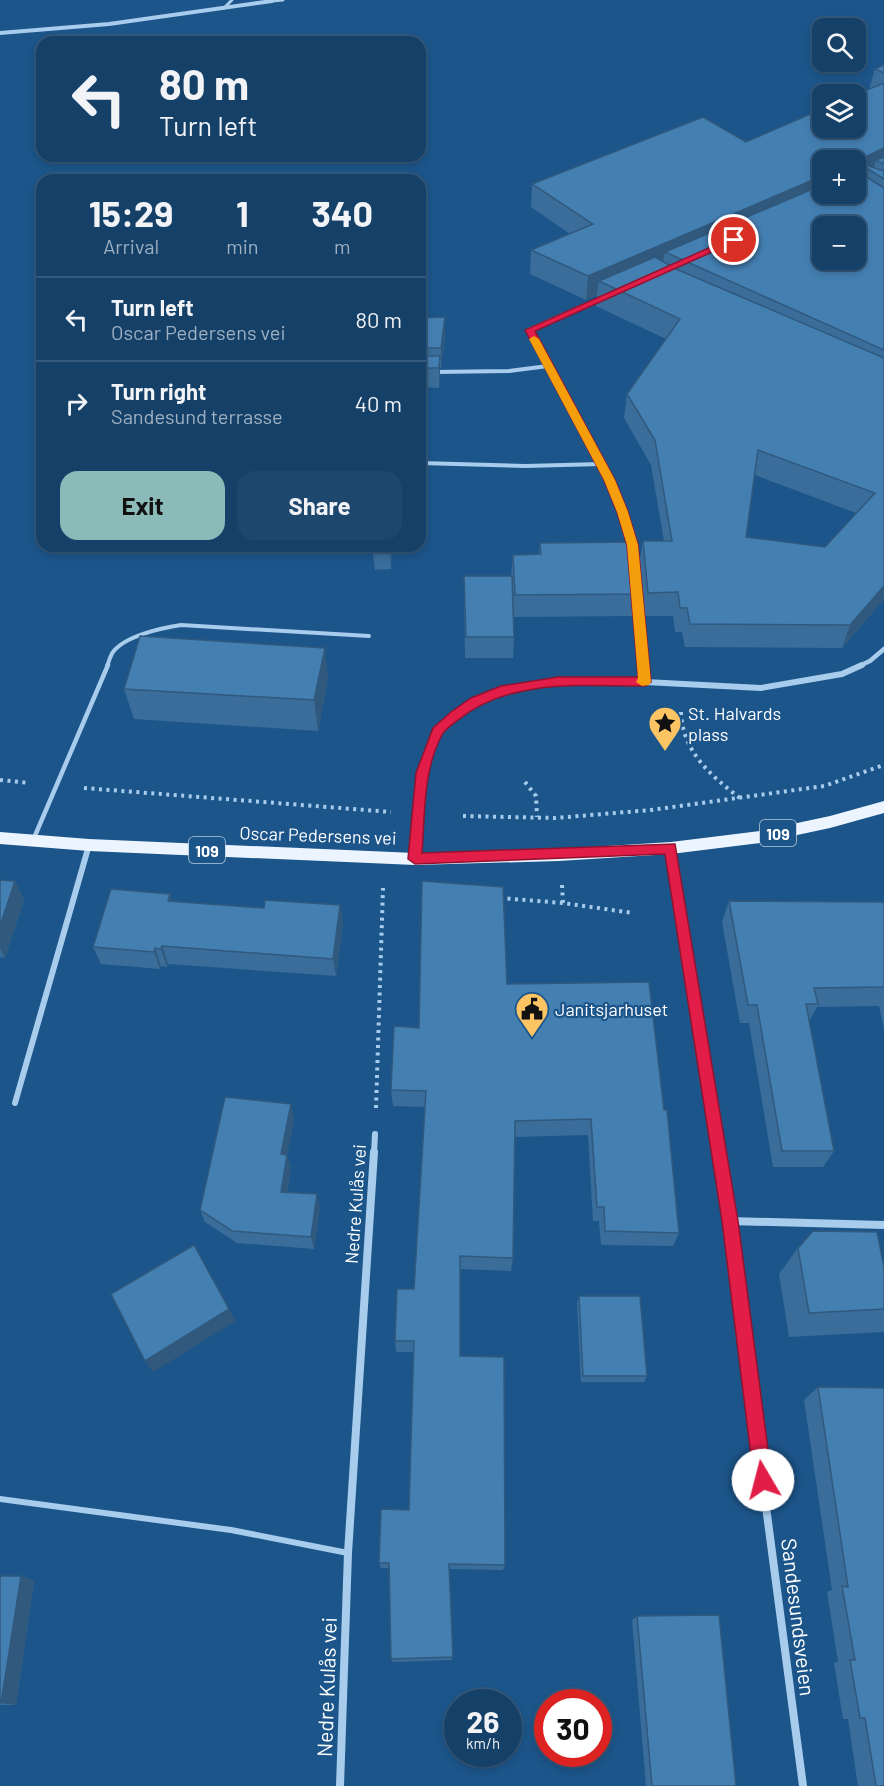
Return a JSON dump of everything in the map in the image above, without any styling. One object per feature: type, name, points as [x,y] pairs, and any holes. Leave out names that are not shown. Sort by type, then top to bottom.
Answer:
[{"type":"main road","name":"109","points":[[671,848],[760,837],[830,822],[884,807]]},
{"type":"main road","name":"Oscar Pedersens vei","points":[[0,838],[89,845],[415,859],[671,848]]},
{"type":"street","points":[[0,33],[67,28],[273,0]]},
{"type":"street","points":[[610,294],[529,330],[601,464],[622,512],[633,545],[634,556]]},
{"type":"street","points":[[637,591],[645,682]]},
{"type":"street","points":[[415,859],[422,773],[437,731],[476,701],[501,691],[558,682],[645,682],[761,688],[807,682],[842,674],[870,661],[884,649]]},
{"type":"street","points":[[15,1103],[89,845]]},
{"type":"street","name":"Sandesundsveien","points":[[671,848],[730,1221],[803,1786]]},
{"type":"street","name":"Nedre Kulås vei","points":[[340,1786],[348,1552],[375,1134]]},
{"type":"street","points":[[730,1221],[884,1225]]},
{"type":"lane","points":[[224,8],[232,0]]},
{"type":"lane","points":[[273,0],[283,0]]},
{"type":"lane","points":[[431,372],[509,371],[548,366]]},
{"type":"lane","points":[[426,463],[525,466],[601,464]]},
{"type":"lane","points":[[33,841],[113,652],[133,637],[157,628],[181,625],[369,636]]},
{"type":"lane","points":[[0,1499],[231,1530],[348,1552]]},
{"type":"path","points":[[684,684],[680,720],[692,753],[721,784],[740,798]]},
{"type":"path","points":[[463,816],[537,817],[651,810],[824,786],[884,765]]},
{"type":"path","points":[[0,780],[392,812]]},
{"type":"path","points":[[525,782],[536,796],[537,817]]},
{"type":"path","name":"Nedre Kulås vei","points":[[375,1134],[384,857]]},
{"type":"path","points":[[561,878],[563,903]]},
{"type":"path","points":[[383,889],[394,890]]},
{"type":"path","points":[[496,897],[563,903],[633,913]]},
{"type":"building","points":[[884,65],[884,73],[875,69]]},
{"type":"building","points":[[884,83],[884,148],[866,157],[866,150],[812,150],[812,180],[588,276],[531,250],[593,224],[532,184],[703,117],[746,142],[812,113],[812,138],[866,138],[866,90]]},
{"type":"building","points":[[884,157],[884,164],[876,160]]},
{"type":"building","points":[[866,165],[884,171],[884,179],[866,168]]},
{"type":"building","points":[[866,176],[884,188],[884,350],[665,252],[812,189],[812,204],[866,204]]},
{"type":"building","points":[[655,257],[676,269],[884,358],[884,586],[850,625],[690,624],[687,608],[680,608],[678,592],[648,593],[643,541],[672,541],[655,440],[627,394],[680,319],[599,281]],"holes":[[[758,450],[875,493],[825,547],[746,537]]]},
{"type":"building","points":[[445,317],[441,348],[426,348],[426,318]]},
{"type":"building","points":[[426,356],[440,356],[439,368],[426,368]]},
{"type":"building","points":[[634,542],[639,594],[515,595],[513,555],[541,554],[540,543]]},
{"type":"building","points":[[464,576],[512,576],[514,637],[466,637]]},
{"type":"building","points":[[140,636],[325,648],[314,700],[124,689]]},
{"type":"building","points":[[0,880],[15,881],[0,926]]},
{"type":"building","points":[[422,881],[503,887],[507,984],[649,982],[664,1110],[667,1110],[679,1233],[605,1231],[604,1207],[597,1207],[591,1119],[515,1121],[513,1258],[460,1256],[460,1356],[504,1357],[505,1565],[449,1564],[453,1657],[391,1659],[389,1563],[379,1563],[381,1509],[409,1510],[414,1341],[395,1341],[397,1289],[414,1289],[426,1091],[391,1090],[394,1026],[419,1028]]},
{"type":"building","points":[[111,889],[170,894],[168,901],[264,908],[265,900],[340,905],[333,959],[162,946],[161,949],[155,948],[154,952],[93,947]]},
{"type":"building","points":[[729,901],[884,902],[884,987],[814,988],[818,1004],[806,1004],[834,1151],[782,1151],[757,1005],[748,1005]]},
{"type":"building","points":[[225,1097],[291,1104],[281,1154],[287,1155],[281,1192],[317,1194],[311,1237],[232,1231],[200,1210]]},
{"type":"building","points":[[813,1231],[877,1232],[884,1267],[884,1309],[809,1313],[798,1248]]},
{"type":"building","points":[[194,1245],[229,1309],[145,1361],[111,1294]]},
{"type":"building","points":[[579,1296],[640,1296],[647,1376],[583,1376]]},
{"type":"building","points":[[818,1387],[884,1388],[884,1786],[876,1786],[865,1718],[860,1718],[850,1660],[855,1660],[842,1586],[848,1587]]},
{"type":"building","points":[[0,1576],[21,1576],[1,1703],[0,1703]]},
{"type":"building","points":[[719,1615],[736,1786],[652,1786],[637,1616]]},
{"type":"slow traffic","points":[[534,339],[609,480],[633,545],[645,682],[642,682]]},
{"type":"place","name":"St. Halvards plass","points":[[665,752]]},
{"type":"place","name":"Janitsjarhuset","points":[[532,1038]]},
{"type":"route","points":[[734,240],[529,330],[609,480],[633,545],[645,682],[558,682],[501,691],[476,701],[456,715],[437,731],[422,773],[415,859],[559,855],[671,848],[730,1221],[763,1480]]}]
